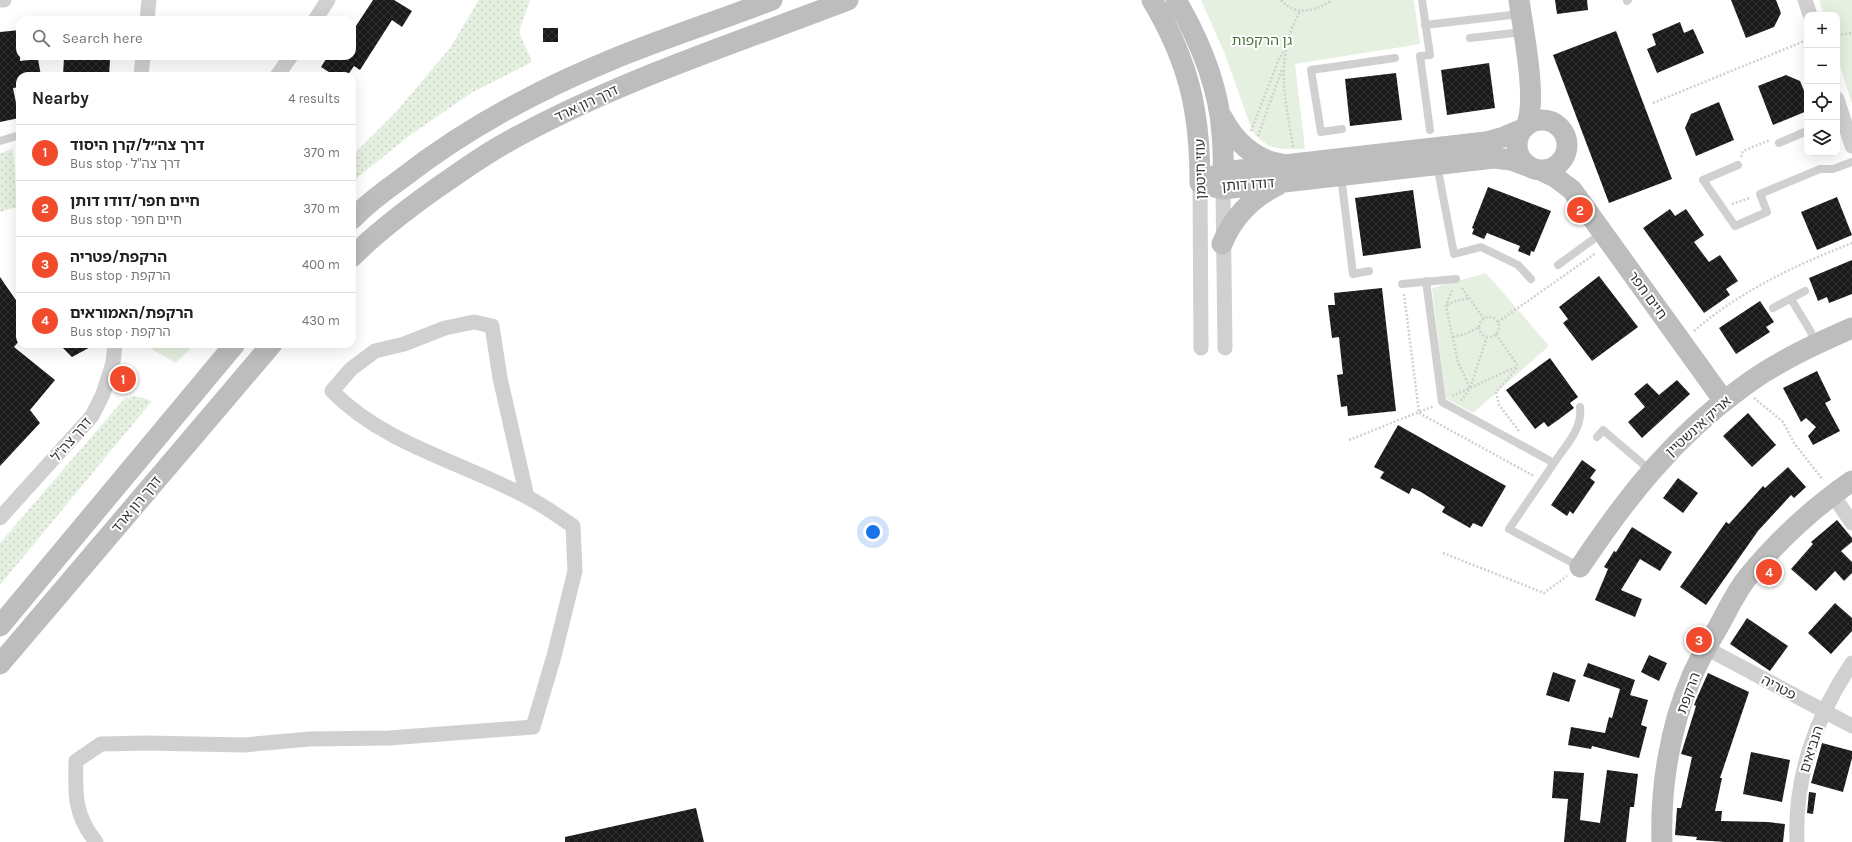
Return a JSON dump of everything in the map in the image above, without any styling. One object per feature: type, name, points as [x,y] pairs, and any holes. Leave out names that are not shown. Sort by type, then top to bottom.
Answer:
[{"type":"street","points":[[147,16],[149,0]]},
{"type":"street","points":[[318,16],[328,0]]},
{"type":"street","name":"דרך רון ארד","points":[[356,215],[364,207],[433,154],[480,124],[553,85],[611,60],[772,0]]},
{"type":"street","name":"דרך רון ארד","points":[[356,253],[404,212],[422,199],[495,149],[534,127],[595,97],[848,0]]},
{"type":"street","name":"עוזי חיטמן","points":[[1152,0],[1172,38],[1189,82],[1199,134],[1201,348]]},
{"type":"street","name":"עוזי חיטמן","points":[[1176,0],[1200,48],[1212,80],[1219,108],[1223,146],[1222,244],[1225,348]]},
{"type":"street","points":[[1805,0],[1809,12]]},
{"type":"street","points":[[1521,15],[1531,103],[1530,115],[1518,140],[1517,147],[1521,159],[1534,168],[1548,170],[1556,167],[1564,158],[1567,153],[1567,139],[1564,132],[1546,109],[1528,66]]},
{"type":"street","points":[[141,72],[143,60]]},
{"type":"street","points":[[280,72],[288,60]]},
{"type":"street","points":[[1219,108],[1227,126],[1248,150],[1267,161],[1290,170],[1270,189],[1249,205],[1231,226],[1222,244]]},
{"type":"street","points":[[1840,118],[1852,146]]},
{"type":"street","points":[[1524,128],[1533,122],[1540,120],[1548,121],[1559,126]]},
{"type":"street","name":"דודו דותן","points":[[1200,183],[1223,181],[1486,142],[1504,137],[1524,128]]},
{"type":"street","name":"חיים חפר","points":[[1567,153],[1567,168],[1572,190]]},
{"type":"street","name":"דודו דותן","points":[[1290,170],[1341,175],[1494,158],[1511,160],[1534,168]]},
{"type":"street","name":"חיים חפר","points":[[1534,168],[1555,177],[1572,190],[1724,401]]},
{"type":"street","points":[[96,842],[85,829],[74,794],[76,761],[101,744],[147,742],[244,745],[310,739],[388,738],[533,727],[554,656],[575,571],[574,526],[527,497],[406,442],[348,406],[332,391],[351,369],[375,351],[404,344],[445,328],[474,322],[492,326],[500,378],[527,497]]},
{"type":"street","name":"אריק אינשטיין","points":[[1580,566],[1612,520],[1651,471],[1680,439],[1741,388],[1814,345],[1852,328]]},
{"type":"street","name":"דרך צה\"ל","points":[[0,518],[92,416],[103,394],[113,363],[115,348]]},
{"type":"street","name":"דרך רון ארד","points":[[0,626],[232,348]]},
{"type":"street","name":"דרך רון ארד","points":[[0,664],[269,348]]},
{"type":"street","name":"הרקפת","points":[[1662,842],[1661,813],[1668,757],[1683,702],[1692,676],[1706,648],[1735,596],[1747,578],[1785,536],[1833,495],[1852,481]]},
{"type":"street","points":[[1833,495],[1852,523]]},
{"type":"street","name":"פטריה","points":[[1706,648],[1852,726]]},
{"type":"street","name":"הנביאים","points":[[1796,842],[1796,817],[1800,784],[1812,742],[1836,686],[1852,663]]},
{"type":"lane","points":[[1422,0],[1430,55],[1420,56],[1430,130]]},
{"type":"lane","points":[[1425,25],[1521,15]]},
{"type":"lane","points":[[1470,38],[1521,15]]},
{"type":"lane","points":[[1342,129],[1320,132],[1312,70],[1395,58]]},
{"type":"lane","points":[[1779,143],[1804,132]]},
{"type":"lane","points":[[0,141],[16,135]]},
{"type":"lane","points":[[1738,165],[1703,180],[1735,226],[1767,212],[1760,194],[1820,169],[1833,169],[1852,162]]},
{"type":"lane","points":[[1437,164],[1454,254],[1481,247],[1518,265],[1531,279]]},
{"type":"lane","points":[[1341,175],[1353,274],[1369,271]]},
{"type":"lane","points":[[1558,265],[1606,238]]},
{"type":"lane","points":[[1402,284],[1456,279]]},
{"type":"lane","points":[[1426,281],[1442,402],[1554,463]]},
{"type":"lane","points":[[1773,308],[1805,291]]},
{"type":"lane","points":[[1791,299],[1811,332],[1814,345]]},
{"type":"lane","points":[[1580,407],[1581,416],[1578,427],[1509,529],[1580,566]]},
{"type":"lane","points":[[1597,437],[1603,430],[1651,471]]},
{"type":"path","points":[[1281,0],[1290,8],[1300,11],[1317,9],[1332,0]]},
{"type":"path","points":[[1290,170],[1283,67],[1285,50],[1290,32],[1300,11]]},
{"type":"path","points":[[1840,35],[1852,33]]},
{"type":"path","points":[[1653,103],[1804,41]]},
{"type":"path","points":[[1248,150],[1279,59],[1285,50]]},
{"type":"path","points":[[1248,150],[1283,67]]},
{"type":"path","points":[[1722,207],[1760,194]]},
{"type":"path","points":[[1498,322],[1606,238]]},
{"type":"path","points":[[1682,342],[1711,318],[1750,291],[1805,262],[1852,243]]},
{"type":"path","points":[[1456,279],[1484,319]]},
{"type":"path","points":[[1456,279],[1446,306],[1458,362],[1470,388]]},
{"type":"path","points":[[1446,306],[1456,301],[1469,298]]},
{"type":"path","points":[[1453,337],[1465,334],[1479,327],[1484,319],[1490,317],[1498,322],[1499,328],[1496,334],[1487,337],[1481,334],[1479,327]]},
{"type":"path","points":[[1496,334],[1518,366]]},
{"type":"path","points":[[1470,388],[1487,337]]},
{"type":"path","points":[[1451,397],[1518,366]]},
{"type":"path","points":[[1518,366],[1496,392],[1499,405],[1535,453]]},
{"type":"path","points":[[1741,388],[1782,422],[1794,443],[1817,470],[1833,495]]},
{"type":"path","points":[[1349,440],[1419,413],[1442,402]]},
{"type":"path","points":[[1443,553],[1544,593],[1580,566]]},
{"type":"green space","points":[[479,0],[530,0],[519,32],[532,62],[471,93],[409,136],[356,179],[356,152],[396,112],[450,48]]},
{"type":"green space","name":"גן הרקפות","points":[[1201,0],[1414,0],[1420,44],[1295,64],[1305,149],[1283,149],[1269,146],[1257,137],[1252,130],[1224,52]]},
{"type":"green space","points":[[1819,0],[1852,0],[1852,104],[1840,66],[1840,12],[1823,12]]},
{"type":"green space","points":[[13,148],[16,207],[0,212],[0,154]]},
{"type":"green space","points":[[1486,273],[1549,346],[1473,413],[1445,398],[1432,288]]},
{"type":"green space","points":[[151,348],[191,348],[176,363]]},
{"type":"green space","points":[[135,396],[152,401],[0,585],[0,543],[124,399]]},
{"type":"building","points":[[373,0],[394,0],[412,11],[402,27],[392,20],[360,70],[354,66],[350,72],[329,72],[321,67],[325,60],[356,60],[356,26]]},
{"type":"building","points":[[1555,0],[1587,0],[1588,10],[1557,14]]},
{"type":"building","points":[[1731,0],[1776,0],[1781,13],[1774,27],[1746,38]]},
{"type":"building","points":[[1680,22],[1684,33],[1693,29],[1704,53],[1657,73],[1647,49],[1656,45],[1652,34]]},
{"type":"building","points":[[543,28],[558,28],[558,42],[543,42]]},
{"type":"building","points":[[16,30],[16,60],[38,60],[40,72],[16,72],[16,88],[13,88],[16,103],[16,119],[0,122],[0,32]]},
{"type":"building","points":[[1616,31],[1672,179],[1609,203],[1553,55]]},
{"type":"building","points":[[64,60],[110,60],[109,72],[63,72]]},
{"type":"building","points":[[1489,63],[1495,108],[1447,115],[1441,70]]},
{"type":"building","points":[[1396,73],[1402,120],[1350,126],[1345,79]]},
{"type":"building","points":[[1786,75],[1800,81],[1804,91],[1804,112],[1773,125],[1758,86]]},
{"type":"building","points":[[1719,102],[1734,140],[1696,156],[1685,128],[1691,114]]},
{"type":"building","points":[[1488,187],[1551,211],[1534,252],[1531,251],[1530,256],[1518,251],[1520,246],[1487,233],[1484,239],[1472,234],[1474,229],[1472,228]]},
{"type":"building","points":[[1413,190],[1421,248],[1363,256],[1355,198]]},
{"type":"building","points":[[1837,197],[1852,235],[1817,250],[1801,212]]},
{"type":"building","points":[[1670,209],[1675,216],[1686,209],[1704,235],[1694,242],[1709,262],[1720,255],[1738,281],[1726,289],[1730,295],[1704,313],[1643,228]]},
{"type":"building","points":[[1852,260],[1852,294],[1829,303],[1827,297],[1818,301],[1809,278]]},
{"type":"building","points":[[1599,276],[1638,327],[1592,361],[1563,323],[1568,319],[1559,307]]},
{"type":"building","points":[[0,277],[16,300],[16,345],[14,347],[55,380],[30,410],[40,423],[0,466]]},
{"type":"building","points":[[1382,288],[1396,411],[1348,416],[1347,406],[1341,407],[1337,375],[1343,374],[1339,337],[1332,338],[1328,305],[1335,305],[1334,293]]},
{"type":"building","points":[[1760,301],[1774,322],[1766,327],[1770,332],[1736,354],[1719,328]]},
{"type":"building","points":[[63,348],[89,348],[72,357]]},
{"type":"building","points":[[1550,358],[1578,397],[1570,403],[1574,408],[1558,420],[1548,427],[1544,422],[1535,429],[1506,390]]},
{"type":"building","points":[[1817,371],[1831,400],[1825,403],[1840,431],[1813,445],[1808,436],[1816,427],[1806,418],[1801,422],[1783,388]]},
{"type":"building","points":[[1677,380],[1690,394],[1642,438],[1628,422],[1645,407],[1634,394],[1647,383],[1659,395]]},
{"type":"building","points":[[1748,413],[1776,445],[1752,467],[1723,436]]},
{"type":"building","points":[[1398,425],[1506,486],[1482,527],[1473,523],[1470,528],[1442,512],[1445,507],[1421,492],[1412,488],[1409,494],[1380,478],[1384,472],[1374,467]]},
{"type":"building","points":[[1582,460],[1596,470],[1590,478],[1595,482],[1573,514],[1570,511],[1567,516],[1551,505]]},
{"type":"building","points":[[1788,467],[1806,487],[1794,498],[1791,495],[1758,531],[1706,605],[1680,587],[1726,522],[1729,524],[1763,486],[1765,488]]},
{"type":"building","points":[[1678,478],[1698,493],[1683,513],[1663,498]]},
{"type":"building","points":[[1837,520],[1852,538],[1852,542],[1841,551],[1852,562],[1852,573],[1844,581],[1835,571],[1816,591],[1791,569],[1813,544],[1811,542]]},
{"type":"building","points":[[1632,527],[1672,552],[1660,571],[1640,559],[1621,590],[1642,599],[1635,617],[1595,600],[1608,569],[1604,567],[1614,551],[1616,552]]},
{"type":"building","points":[[1835,603],[1852,618],[1852,631],[1831,654],[1808,633]]},
{"type":"building","points":[[1747,618],[1788,646],[1770,671],[1730,644]]},
{"type":"building","points":[[1649,655],[1667,663],[1659,681],[1641,672]]},
{"type":"building","points":[[1588,663],[1635,680],[1630,695],[1648,700],[1641,725],[1647,727],[1639,758],[1592,746],[1591,749],[1568,745],[1571,727],[1605,733],[1609,717],[1612,718],[1620,689],[1583,676]]},
{"type":"building","points":[[1553,672],[1576,680],[1569,702],[1546,695]]},
{"type":"building","points":[[1708,673],[1749,692],[1720,778],[1722,778],[1715,811],[1722,811],[1721,821],[1768,822],[1785,824],[1783,842],[1725,842],[1696,840],[1697,837],[1675,835],[1677,808],[1681,808],[1692,757],[1681,754],[1696,706],[1694,705]]},
{"type":"building","points":[[1822,743],[1852,751],[1852,758],[1843,792],[1811,783]]},
{"type":"building","points":[[1751,752],[1790,760],[1782,802],[1743,794]]},
{"type":"building","points":[[1607,770],[1638,774],[1634,807],[1630,807],[1626,842],[1564,842],[1568,799],[1552,798],[1554,771],[1584,773],[1580,820],[1600,823]]},
{"type":"building","points":[[1809,792],[1816,793],[1813,814],[1807,813]]},
{"type":"building","points":[[696,808],[704,842],[565,842],[565,837]]},
{"type":"place","name":"חיים חפר/דודו דותן","points":[[1580,210]]},
{"type":"place","name":"דרך צה״ל/קרן היסוד","points":[[123,379]]},
{"type":"place","name":"הרקפת/האמוראים","points":[[1769,572]]},
{"type":"place","name":"הרקפת/פטריה","points":[[1699,640]]}]
